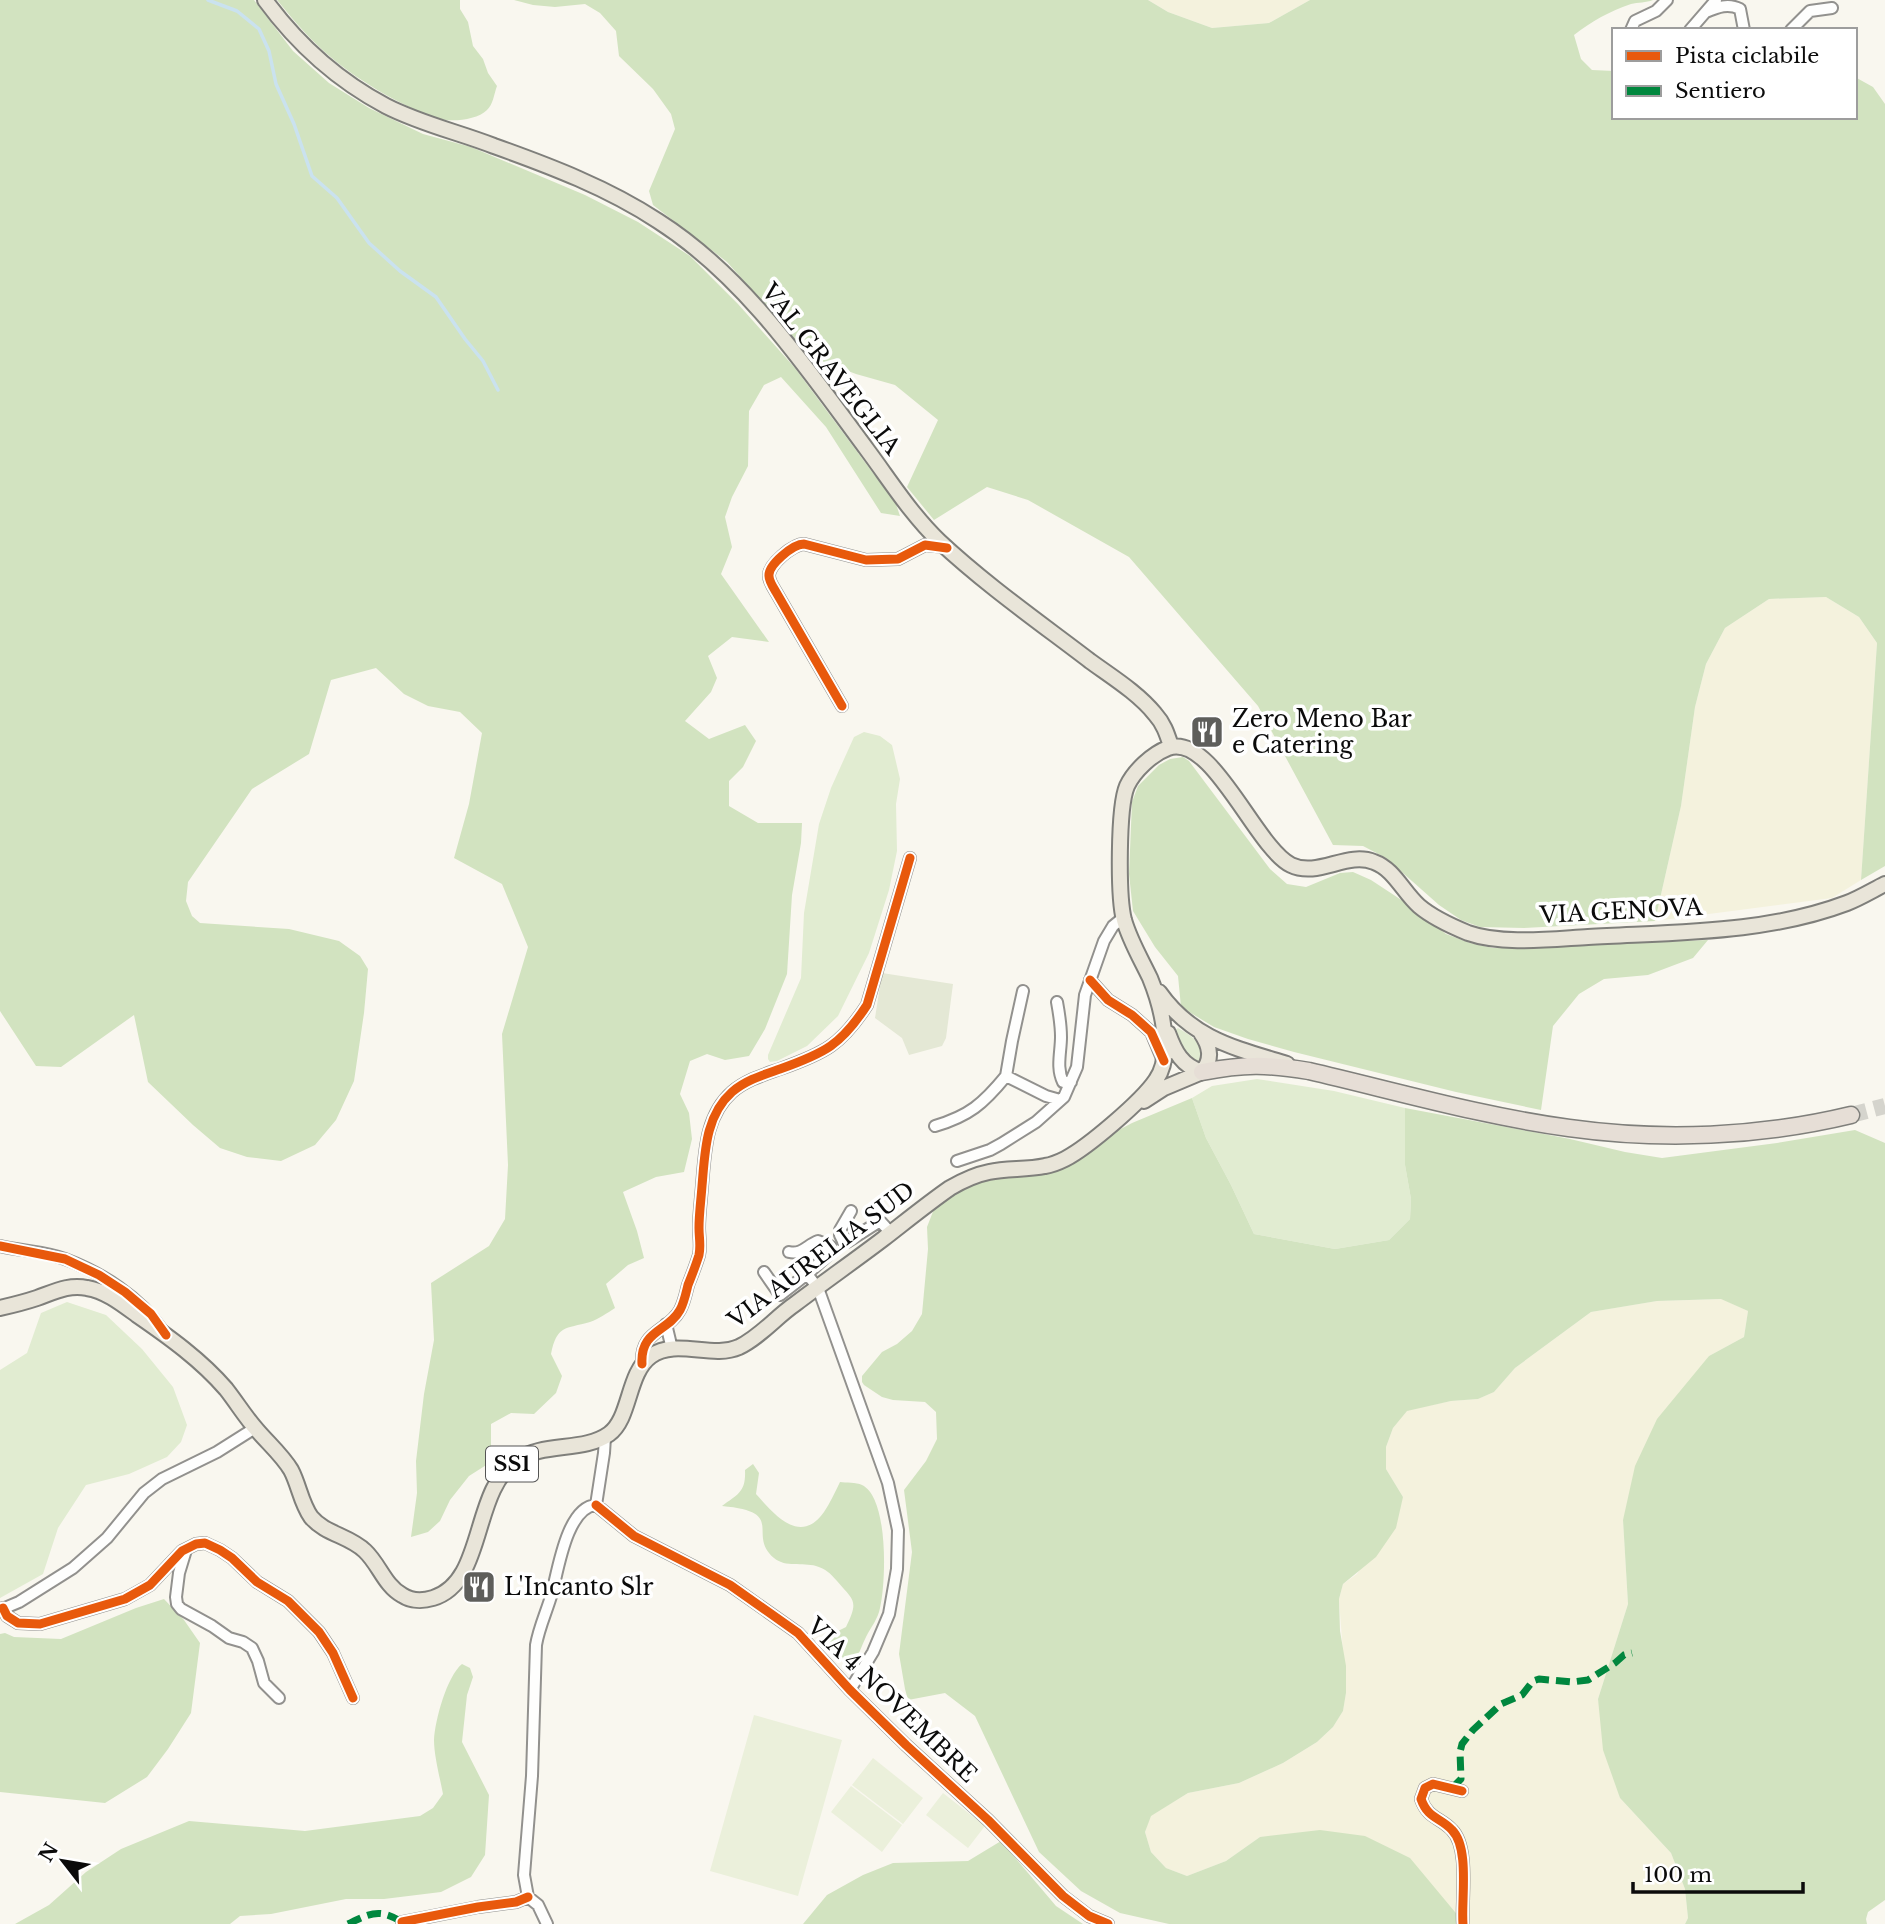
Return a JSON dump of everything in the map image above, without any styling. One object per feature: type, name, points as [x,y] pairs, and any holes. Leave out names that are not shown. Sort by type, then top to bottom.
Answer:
[{"type":"highway","points":[[1202,1072],[1248,1065],[1309,1070],[1507,1118],[1626,1134],[1676,1135],[1751,1131],[1822,1122],[1851,1115]]},
{"type":"main road","name":"VAL GRAVEGLIA","points":[[265,0],[318,61],[350,85],[384,105],[420,121],[492,145],[579,179],[654,218],[681,237],[720,271],[767,320],[818,383],[922,523],[991,586],[1140,699],[1164,726],[1171,746]]},
{"type":"main road","name":"VIA GENOVA","points":[[1171,746],[1192,750],[1207,763],[1271,847],[1290,864],[1314,869],[1357,859],[1378,863],[1387,869],[1416,904],[1440,920],[1474,935],[1507,939],[1569,938],[1753,927],[1848,903],[1885,884]]},
{"type":"main road","name":"VIA AURELIA SUD","points":[[642,1364],[654,1353],[662,1350],[724,1351],[736,1348],[752,1339],[937,1196],[975,1175],[1039,1167],[1064,1160],[1118,1118],[1148,1090],[1164,1061],[1164,1021],[1151,980],[1131,940],[1124,917],[1120,875],[1123,801],[1129,781],[1139,768],[1171,746]]},
{"type":"main road","points":[[1151,980],[1174,1010],[1201,1033],[1227,1046],[1309,1070]]},
{"type":"main road","points":[[1164,1021],[1176,1053],[1187,1066],[1202,1072]]},
{"type":"main road","points":[[1118,1118],[1164,1088],[1202,1072],[1209,1061],[1210,1052],[1201,1033]]},
{"type":"main road","name":"SS1","points":[[0,1308],[61,1288],[86,1287],[113,1298],[166,1335],[202,1364],[226,1389],[282,1458],[290,1469],[311,1517],[365,1550],[393,1589],[408,1598],[424,1600],[441,1595],[460,1577],[472,1551],[488,1498],[508,1467],[530,1453],[605,1437]]},
{"type":"main road","points":[[605,1437],[619,1422],[642,1364]]},
{"type":"street","points":[[1631,28],[1638,18],[1656,11],[1667,0]]},
{"type":"street","points":[[1692,28],[1716,0]]},
{"type":"street","points":[[1706,12],[1732,5],[1740,9],[1744,28]]},
{"type":"street","points":[[1793,28],[1810,11],[1832,8]]},
{"type":"street","points":[[842,705],[775,592],[769,571],[786,552],[798,544],[866,561],[898,559],[925,545],[947,548]]},
{"type":"street","points":[[642,1364],[646,1344],[657,1329],[670,1322],[680,1310],[700,1252],[699,1226],[705,1147],[712,1122],[722,1103],[742,1084],[810,1058],[842,1038],[854,1025],[867,1005],[910,858]]},
{"type":"street","points":[[957,1161],[1001,1144],[1036,1122],[1064,1097],[1077,1068],[1085,995],[1090,980],[1104,941],[1113,926],[1124,917]]},
{"type":"street","points":[[1090,980],[1108,1000],[1132,1015],[1151,1032],[1164,1061]]},
{"type":"street","points":[[935,1126],[966,1115],[991,1095],[1006,1076],[1023,991]]},
{"type":"street","points":[[1057,1002],[1061,1079],[1063,1082],[1072,1082]]},
{"type":"street","points":[[1006,1076],[1060,1100]]},
{"type":"street","points":[[851,1211],[841,1230],[843,1241],[847,1242],[880,1221],[891,1233]]},
{"type":"street","points":[[764,1272],[780,1294],[827,1256],[830,1246],[818,1241],[803,1251],[795,1254],[789,1252]]},
{"type":"street","points":[[0,1246],[65,1259],[99,1275],[151,1314],[166,1335]]},
{"type":"street","name":"VIA 4 NOVEMBRE","points":[[807,1273],[818,1288],[888,1483],[898,1530],[897,1569],[889,1614],[873,1652],[850,1690]]},
{"type":"street","points":[[666,1324],[672,1349]]},
{"type":"street","points":[[255,1428],[217,1452],[162,1479],[144,1493],[107,1538],[73,1568],[19,1602],[2,1609],[18,1623],[40,1623],[125,1599],[150,1585],[187,1548],[205,1543],[232,1558],[257,1582],[288,1601],[319,1632],[333,1653],[353,1698]]},
{"type":"street","points":[[547,1924],[538,1905],[528,1897],[523,1863],[532,1776],[535,1652],[538,1633],[552,1595],[568,1535],[583,1511],[596,1505],[605,1437]]},
{"type":"street","name":"VIA 4 NOVEMBRE","points":[[596,1505],[634,1536],[730,1585],[798,1633],[850,1690],[988,1820],[1063,1896],[1089,1916],[1108,1924]]},
{"type":"street","points":[[187,1548],[179,1573],[177,1604],[229,1638],[252,1648],[264,1683],[279,1698]]},
{"type":"street","points":[[1462,1791],[1433,1784],[1424,1788],[1421,1799],[1427,1812],[1452,1830],[1461,1846],[1462,1924]]},
{"type":"street","points":[[403,1924],[402,1922],[455,1911],[516,1902],[528,1897]]},
{"type":"shaded area","points":[[1148,0],[1310,0],[1269,23],[1212,28],[1168,12]]},
{"type":"shaded area","points":[[1826,597],[1859,617],[1877,643],[1861,880],[1832,898],[1655,921],[1681,806],[1695,707],[1706,664],[1725,628],[1769,599]]},
{"type":"shaded area","points":[[1722,1299],[1748,1311],[1744,1337],[1709,1356],[1623,1520],[1628,1604],[1598,1699],[1620,1798],[1671,1853],[1685,1889],[1688,1918],[1685,1924],[1465,1924],[1260,1837],[1226,1861],[1187,1876],[1166,1868],[1151,1852],[1145,1832],[1150,1816],[1188,1793],[1239,1783],[1283,1763],[1317,1742],[1333,1727],[1343,1711],[1346,1693],[1339,1599],[1343,1584],[1357,1574],[1403,1497],[1386,1469],[1386,1447],[1393,1428],[1407,1410],[1451,1401],[1478,1399],[1494,1392],[1515,1368],[1591,1312],[1657,1301]]},
{"type":"green space","points":[[0,0],[254,0],[293,51],[329,83],[369,108],[423,134],[471,147],[585,195],[638,222],[690,256],[738,304],[795,368],[896,504],[900,516],[881,513],[826,427],[781,377],[764,385],[749,411],[748,466],[725,517],[732,547],[721,574],[769,642],[732,637],[708,656],[717,678],[711,692],[685,721],[709,739],[745,725],[756,741],[743,767],[729,781],[729,806],[758,823],[802,823],[792,895],[787,974],[765,1029],[749,1056],[725,1060],[707,1054],[690,1061],[680,1094],[689,1113],[692,1139],[684,1172],[656,1177],[623,1192],[644,1258],[628,1265],[606,1284],[615,1308],[593,1321],[559,1333],[551,1354],[562,1376],[556,1393],[534,1414],[511,1413],[491,1424],[491,1462],[469,1476],[450,1500],[440,1521],[428,1532],[411,1537],[417,1493],[416,1461],[434,1340],[431,1283],[489,1246],[505,1219],[508,1165],[502,1034],[528,947],[502,884],[454,858],[469,804],[482,733],[460,712],[428,706],[404,694],[376,668],[331,680],[309,754],[252,789],[188,882],[186,901],[192,916],[200,923],[289,929],[339,941],[360,956],[368,969],[354,1081],[336,1120],[315,1145],[281,1161],[247,1157],[220,1148],[148,1082],[134,1015],[61,1067],[36,1066],[0,1011]]},
{"type":"green space","points":[[277,0],[460,0],[460,9],[468,22],[473,46],[497,86],[491,105],[477,116],[451,120],[427,115],[399,102],[333,59]]},
{"type":"green space","points":[[514,0],[1148,0],[1168,12],[1212,28],[1269,23],[1310,0],[1653,0],[1615,10],[1574,35],[1581,59],[1592,70],[1612,71],[1612,119],[1857,119],[1857,78],[1873,87],[1885,104],[1885,866],[1861,880],[1877,643],[1859,617],[1826,597],[1769,599],[1725,628],[1706,664],[1695,707],[1681,806],[1655,921],[1524,928],[1480,927],[1461,920],[1439,905],[1386,858],[1363,846],[1333,845],[1258,706],[1129,557],[1028,500],[987,487],[934,520],[907,487],[938,420],[895,385],[811,357],[727,262],[653,205],[649,191],[675,129],[671,114],[653,89],[619,56],[616,31],[600,13],[585,4],[555,7]]},
{"type":"green space","points":[[864,732],[880,736],[892,745],[900,779],[896,804],[897,851],[889,890],[869,953],[838,1016],[807,1046],[770,1062],[768,1055],[801,978],[804,913],[819,824],[831,788],[854,737]]},
{"type":"green space","points":[[1183,757],[1189,761],[1270,869],[1287,884],[1306,887],[1340,873],[1353,872],[1371,880],[1406,903],[1446,934],[1493,948],[1708,940],[1693,958],[1648,975],[1604,979],[1579,994],[1553,1026],[1541,1110],[1456,1092],[1248,1039],[1214,1027],[1181,1007],[1178,976],[1155,947],[1133,911],[1129,874],[1132,802],[1138,786],[1159,765],[1170,759]]},
{"type":"green space","points":[[882,973],[953,984],[946,1038],[942,1046],[909,1055],[902,1038],[875,1018]]},
{"type":"green space","points":[[1178,1028],[1198,1043],[1203,1058],[1199,1065],[1187,1059],[1174,1031]]},
{"type":"green space","points":[[1257,1079],[1334,1091],[1405,1108],[1405,1165],[1411,1199],[1410,1219],[1389,1240],[1335,1249],[1254,1234],[1206,1138],[1192,1098],[1212,1086]]},
{"type":"green space","points":[[1192,1098],[1206,1138],[1254,1234],[1335,1249],[1389,1240],[1410,1219],[1411,1199],[1405,1165],[1405,1108],[1662,1158],[1855,1130],[1885,1143],[1885,1900],[1868,1912],[1867,1924],[1685,1924],[1688,1918],[1685,1889],[1671,1853],[1620,1798],[1603,1750],[1598,1699],[1628,1604],[1623,1520],[1635,1466],[1657,1419],[1709,1356],[1744,1337],[1748,1311],[1721,1299],[1657,1301],[1591,1312],[1515,1368],[1494,1392],[1478,1399],[1451,1401],[1407,1411],[1393,1428],[1386,1447],[1386,1469],[1403,1497],[1396,1528],[1376,1557],[1343,1584],[1339,1599],[1340,1631],[1346,1666],[1343,1711],[1333,1727],[1317,1742],[1283,1763],[1239,1783],[1188,1793],[1151,1816],[1145,1832],[1151,1852],[1166,1868],[1187,1876],[1226,1861],[1260,1837],[1320,1830],[1365,1836],[1410,1858],[1465,1924],[1169,1924],[1120,1913],[1081,1891],[1039,1852],[975,1716],[945,1693],[908,1700],[899,1654],[912,1552],[904,1490],[926,1461],[937,1439],[936,1412],[925,1402],[882,1397],[864,1385],[862,1376],[882,1352],[912,1331],[922,1314],[928,1249],[927,1227],[934,1209],[951,1195],[991,1177],[1050,1173],[1080,1160],[1102,1139],[1132,1123]]},
{"type":"green space","points":[[67,1302],[106,1315],[142,1349],[173,1387],[187,1425],[181,1442],[167,1457],[129,1474],[86,1485],[58,1528],[43,1574],[0,1598],[0,1370],[27,1353],[41,1313]]},
{"type":"green space","points":[[753,1464],[759,1473],[756,1494],[779,1517],[797,1527],[815,1522],[826,1509],[840,1482],[860,1484],[871,1493],[881,1523],[884,1580],[878,1616],[851,1665],[833,1655],[828,1648],[826,1637],[846,1627],[853,1606],[847,1593],[823,1568],[784,1563],[774,1558],[766,1549],[760,1519],[754,1513],[722,1506],[740,1492],[745,1470]]},
{"type":"green space","points":[[164,1599],[184,1620],[200,1643],[191,1713],[147,1777],[105,1803],[0,1792],[0,1634],[61,1639]]},
{"type":"green space","points":[[462,1664],[470,1668],[473,1677],[467,1695],[462,1742],[489,1795],[485,1855],[471,1877],[441,1892],[384,1899],[346,1899],[271,1914],[240,1916],[230,1924],[15,1924],[49,1905],[86,1872],[121,1849],[189,1821],[305,1831],[420,1816],[433,1808],[443,1794],[435,1753],[435,1731],[439,1710],[451,1678]]},
{"type":"green space","points":[[754,1715],[842,1740],[798,1896],[710,1871]]},
{"type":"green space","points":[[873,1758],[923,1798],[903,1824],[852,1785]]},
{"type":"green space","points":[[851,1786],[902,1825],[882,1852],[831,1812]]},
{"type":"green space","points":[[943,1793],[985,1826],[968,1848],[926,1815]]},
{"type":"green space","points":[[1001,1841],[1056,1906],[1083,1924],[803,1924],[827,1895],[863,1875],[893,1863],[968,1861]]},
{"type":"waterway","points":[[208,0],[237,11],[259,29],[269,51],[276,84],[294,124],[312,176],[337,198],[369,243],[400,271],[436,297],[483,361],[498,390]]},
{"type":"tunnel","points":[[1851,1115],[1885,1106]]},
{"type":"marked path","points":[[1452,1788],[1461,1779],[1462,1744],[1501,1704],[1522,1695],[1533,1681],[1588,1680],[1624,1655],[1632,1653]]},
{"type":"marked path","points":[[348,1924],[375,1914],[387,1915],[402,1922]]},
{"type":"cycle path","points":[[842,706],[771,584],[769,576],[772,566],[788,551],[804,544],[866,560],[898,559],[925,545],[947,548]]},
{"type":"cycle path","points":[[642,1364],[645,1344],[680,1310],[699,1255],[699,1218],[706,1148],[716,1112],[737,1088],[831,1046],[858,1019],[867,1005],[910,858]]},
{"type":"cycle path","points":[[1090,980],[1108,1000],[1132,1015],[1151,1032],[1164,1061]]},
{"type":"cycle path","points":[[0,1246],[65,1259],[99,1275],[151,1314],[166,1335]]},
{"type":"cycle path","points":[[596,1505],[634,1536],[730,1585],[798,1633],[850,1690],[988,1820],[1063,1896],[1089,1916],[1108,1924]]},
{"type":"cycle path","points":[[3,1608],[7,1616],[18,1623],[40,1624],[125,1599],[150,1585],[182,1551],[205,1543],[232,1558],[257,1582],[288,1601],[319,1632],[333,1653],[353,1698]]},
{"type":"cycle path","points":[[1462,1791],[1433,1784],[1425,1788],[1421,1799],[1427,1810],[1448,1826],[1458,1838],[1464,1875],[1463,1924]]},
{"type":"cycle path","points":[[403,1924],[402,1922],[478,1907],[516,1902],[528,1897]]},
{"type":"place","name":"Zero Meno Bar e Catering","points":[[1207,732]]},
{"type":"place","name":"L'Incanto Slr","points":[[479,1587]]}]
